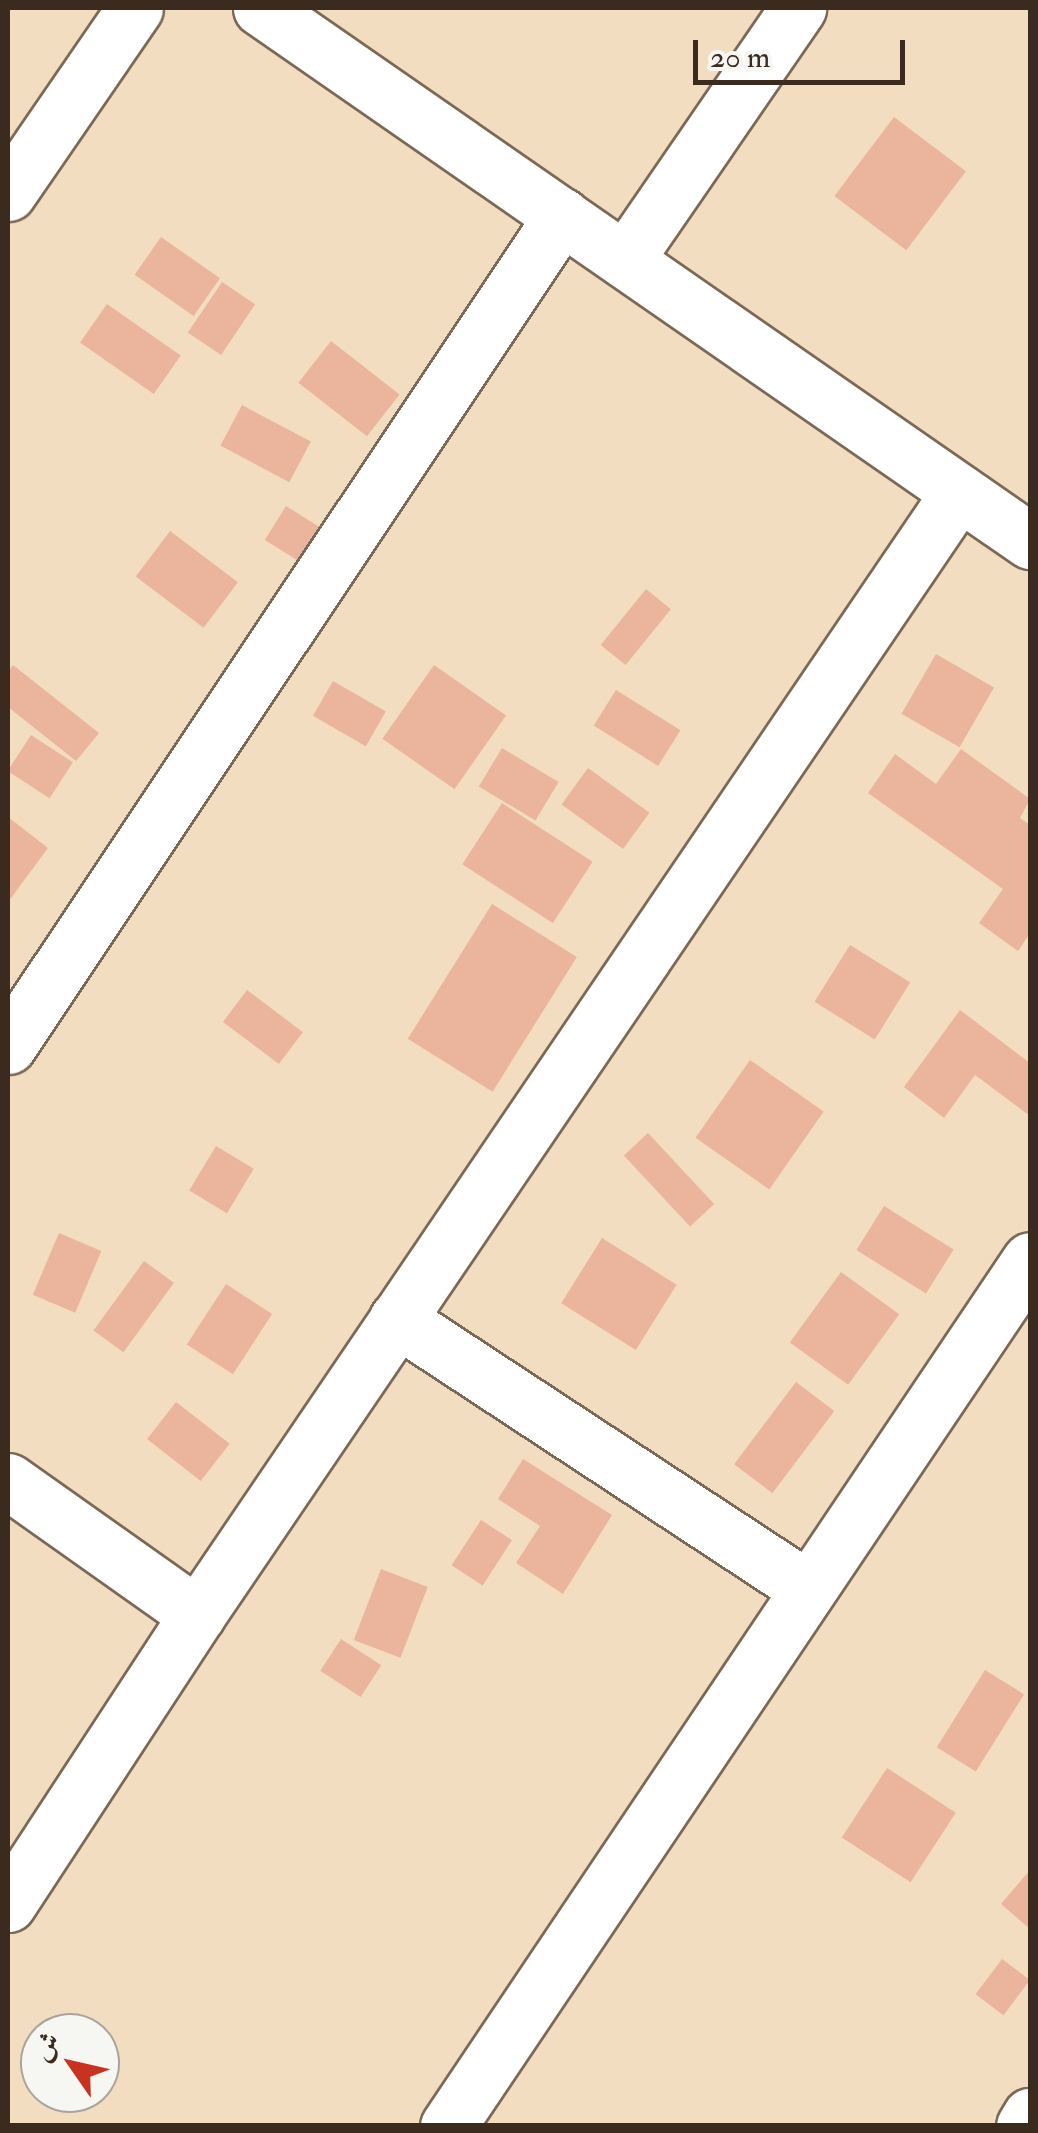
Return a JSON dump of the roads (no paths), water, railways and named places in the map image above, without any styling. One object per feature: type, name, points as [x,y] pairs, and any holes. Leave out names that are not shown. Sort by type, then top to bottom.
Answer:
[{"type":"street","points":[[8,192],[135,8]]},
{"type":"street","points":[[625,260],[798,8]]},
{"type":"street","points":[[281,13],[562,216],[1030,542]]},
{"type":"street","points":[[8,1046],[562,216]]},
{"type":"street","points":[[8,1904],[397,1318],[959,492]]},
{"type":"street","points":[[448,2126],[1030,1260]]},
{"type":"street","points":[[397,1318],[807,1588]]},
{"type":"street","points":[[8,1481],[197,1615]]},
{"type":"street","points":[[1024,2126],[1030,2116]]}]
